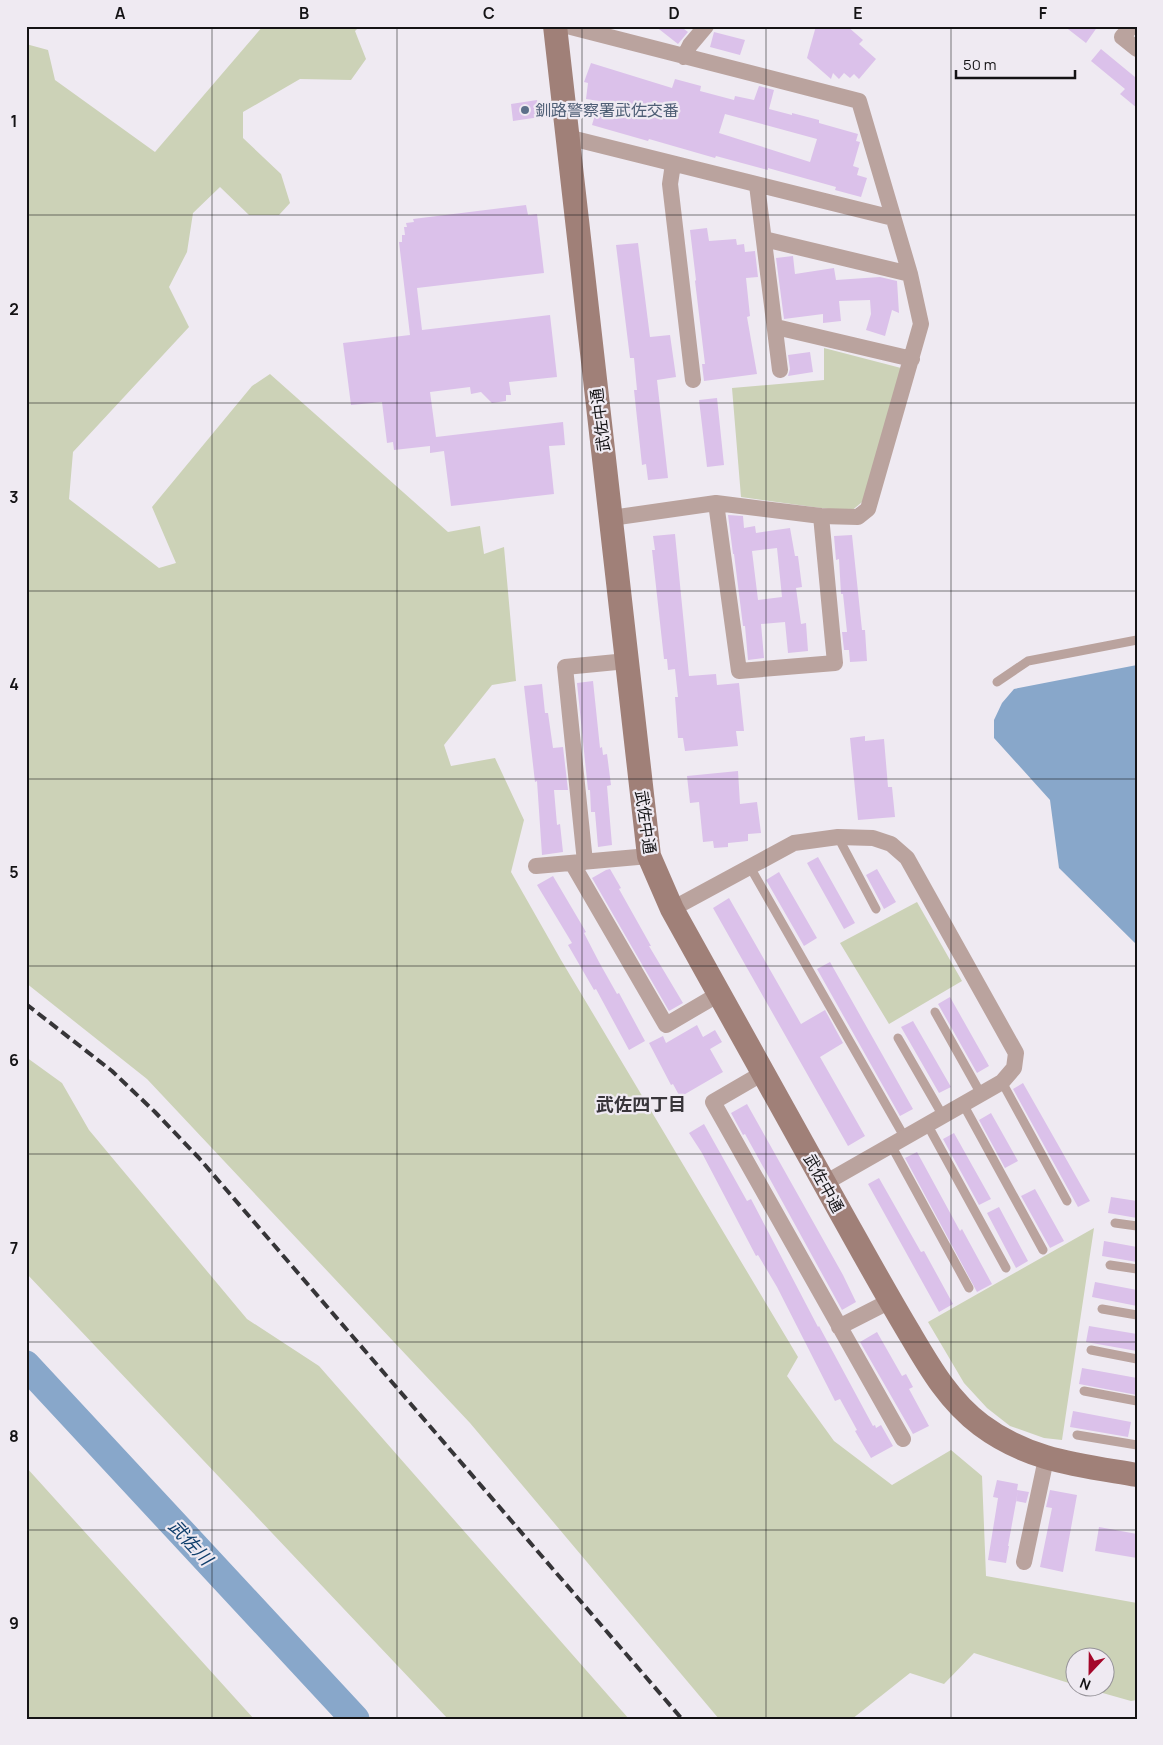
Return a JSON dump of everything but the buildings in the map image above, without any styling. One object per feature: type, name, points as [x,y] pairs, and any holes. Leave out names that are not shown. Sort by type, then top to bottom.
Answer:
[{"type":"street","name":"武佐中通","points":[[556,26],[649,856],[672,909],[890,1302],[935,1376],[958,1405],[981,1425],[1007,1442],[1046,1458],[1137,1475]]},
{"type":"street","points":[[566,26],[859,101],[910,274],[921,324],[868,509],[858,517],[820,516],[716,503],[611,518]]},
{"type":"street","points":[[684,57],[690,45],[706,26]]},
{"type":"street","points":[[1132,26],[1122,37],[1137,50]]},
{"type":"street","points":[[567,137],[893,218]]},
{"type":"street","points":[[673,164],[670,184],[693,380]]},
{"type":"street","points":[[757,185],[780,370]]},
{"type":"street","points":[[764,239],[910,274]]},
{"type":"street","points":[[776,327],[912,359]]},
{"type":"street","points":[[716,503],[739,671],[835,663],[820,516]]},
{"type":"street","points":[[627,661],[565,667],[578,862],[666,1025],[719,994]]},
{"type":"street","points":[[672,909],[794,843],[838,837],[872,838],[890,844],[907,858],[1016,1053],[1014,1068],[1002,1082],[825,1184]]},
{"type":"street","points":[[536,866],[649,856]]},
{"type":"street","points":[[763,1073],[713,1102],[903,1439]]},
{"type":"street","points":[[839,1327],[890,1302]]},
{"type":"street","points":[[1024,1562],[1046,1458]]},
{"type":"lane","points":[[997,682],[1028,661],[1137,640]]},
{"type":"lane","points":[[838,837],[876,909]]},
{"type":"lane","points":[[750,867],[898,1142],[969,1288]]},
{"type":"lane","points":[[935,1012],[981,1094]]},
{"type":"lane","points":[[898,1038],[943,1116]]},
{"type":"lane","points":[[1002,1082],[1067,1201]]},
{"type":"lane","points":[[963,1104],[1043,1250]]},
{"type":"lane","points":[[927,1124],[1006,1268]]},
{"type":"lane","points":[[1115,1223],[1137,1226]]},
{"type":"lane","points":[[1110,1265],[1137,1269]]},
{"type":"lane","points":[[1102,1309],[1137,1315]]},
{"type":"lane","points":[[1091,1350],[1137,1359]]},
{"type":"lane","points":[[1084,1391],[1137,1401]]},
{"type":"lane","points":[[1077,1435],[1137,1445]]},
{"type":"green space","points":[[263,26],[360,26],[355,31],[366,59],[351,80],[300,79],[243,112],[243,138],[281,174],[290,203],[279,215],[249,215],[220,187],[193,213],[187,252],[169,287],[189,327],[73,452],[69,499],[159,568],[176,563],[152,507],[252,386],[270,374],[448,532],[480,526],[484,554],[504,547],[516,681],[492,685],[444,745],[451,766],[495,758],[524,820],[511,872],[561,960],[798,1357],[787,1376],[834,1441],[892,1485],[951,1450],[982,1476],[986,1576],[1137,1603],[1137,1700],[1131,1701],[1116,1697],[1116,1648],[1066,1648],[1066,1682],[974,1653],[944,1684],[910,1673],[852,1719],[719,1719],[470,1423],[147,1079],[26,983],[26,44],[48,50],[55,80],[155,152]]},
{"type":"green space","points":[[824,348],[901,368],[867,498],[850,512],[741,497],[732,388],[824,380]]},
{"type":"green space","points":[[917,902],[962,981],[889,1024],[840,943]]},
{"type":"green space","points":[[26,1057],[62,1083],[89,1130],[247,1319],[319,1366],[629,1719],[448,1719],[26,1273]]},
{"type":"green space","points":[[1094,1228],[1062,1440],[1044,1438],[1010,1426],[987,1408],[964,1383],[928,1322]]},
{"type":"green space","points":[[26,1467],[254,1719],[26,1719]]},
{"type":"water","points":[[1137,665],[1137,945],[1059,868],[1050,800],[994,738],[994,720],[1002,703],[1014,689]]},
{"type":"waterway","name":"武佐川","points":[[26,1365],[355,1719]]},
{"type":"railway","points":[[26,1004],[112,1071],[199,1158],[682,1719]]},
{"type":"place","name":"釧路警察署武佐交番","points":[[525,110]]},
{"type":"district","name":"武佐四丁目","points":[[641,1104]]}]
